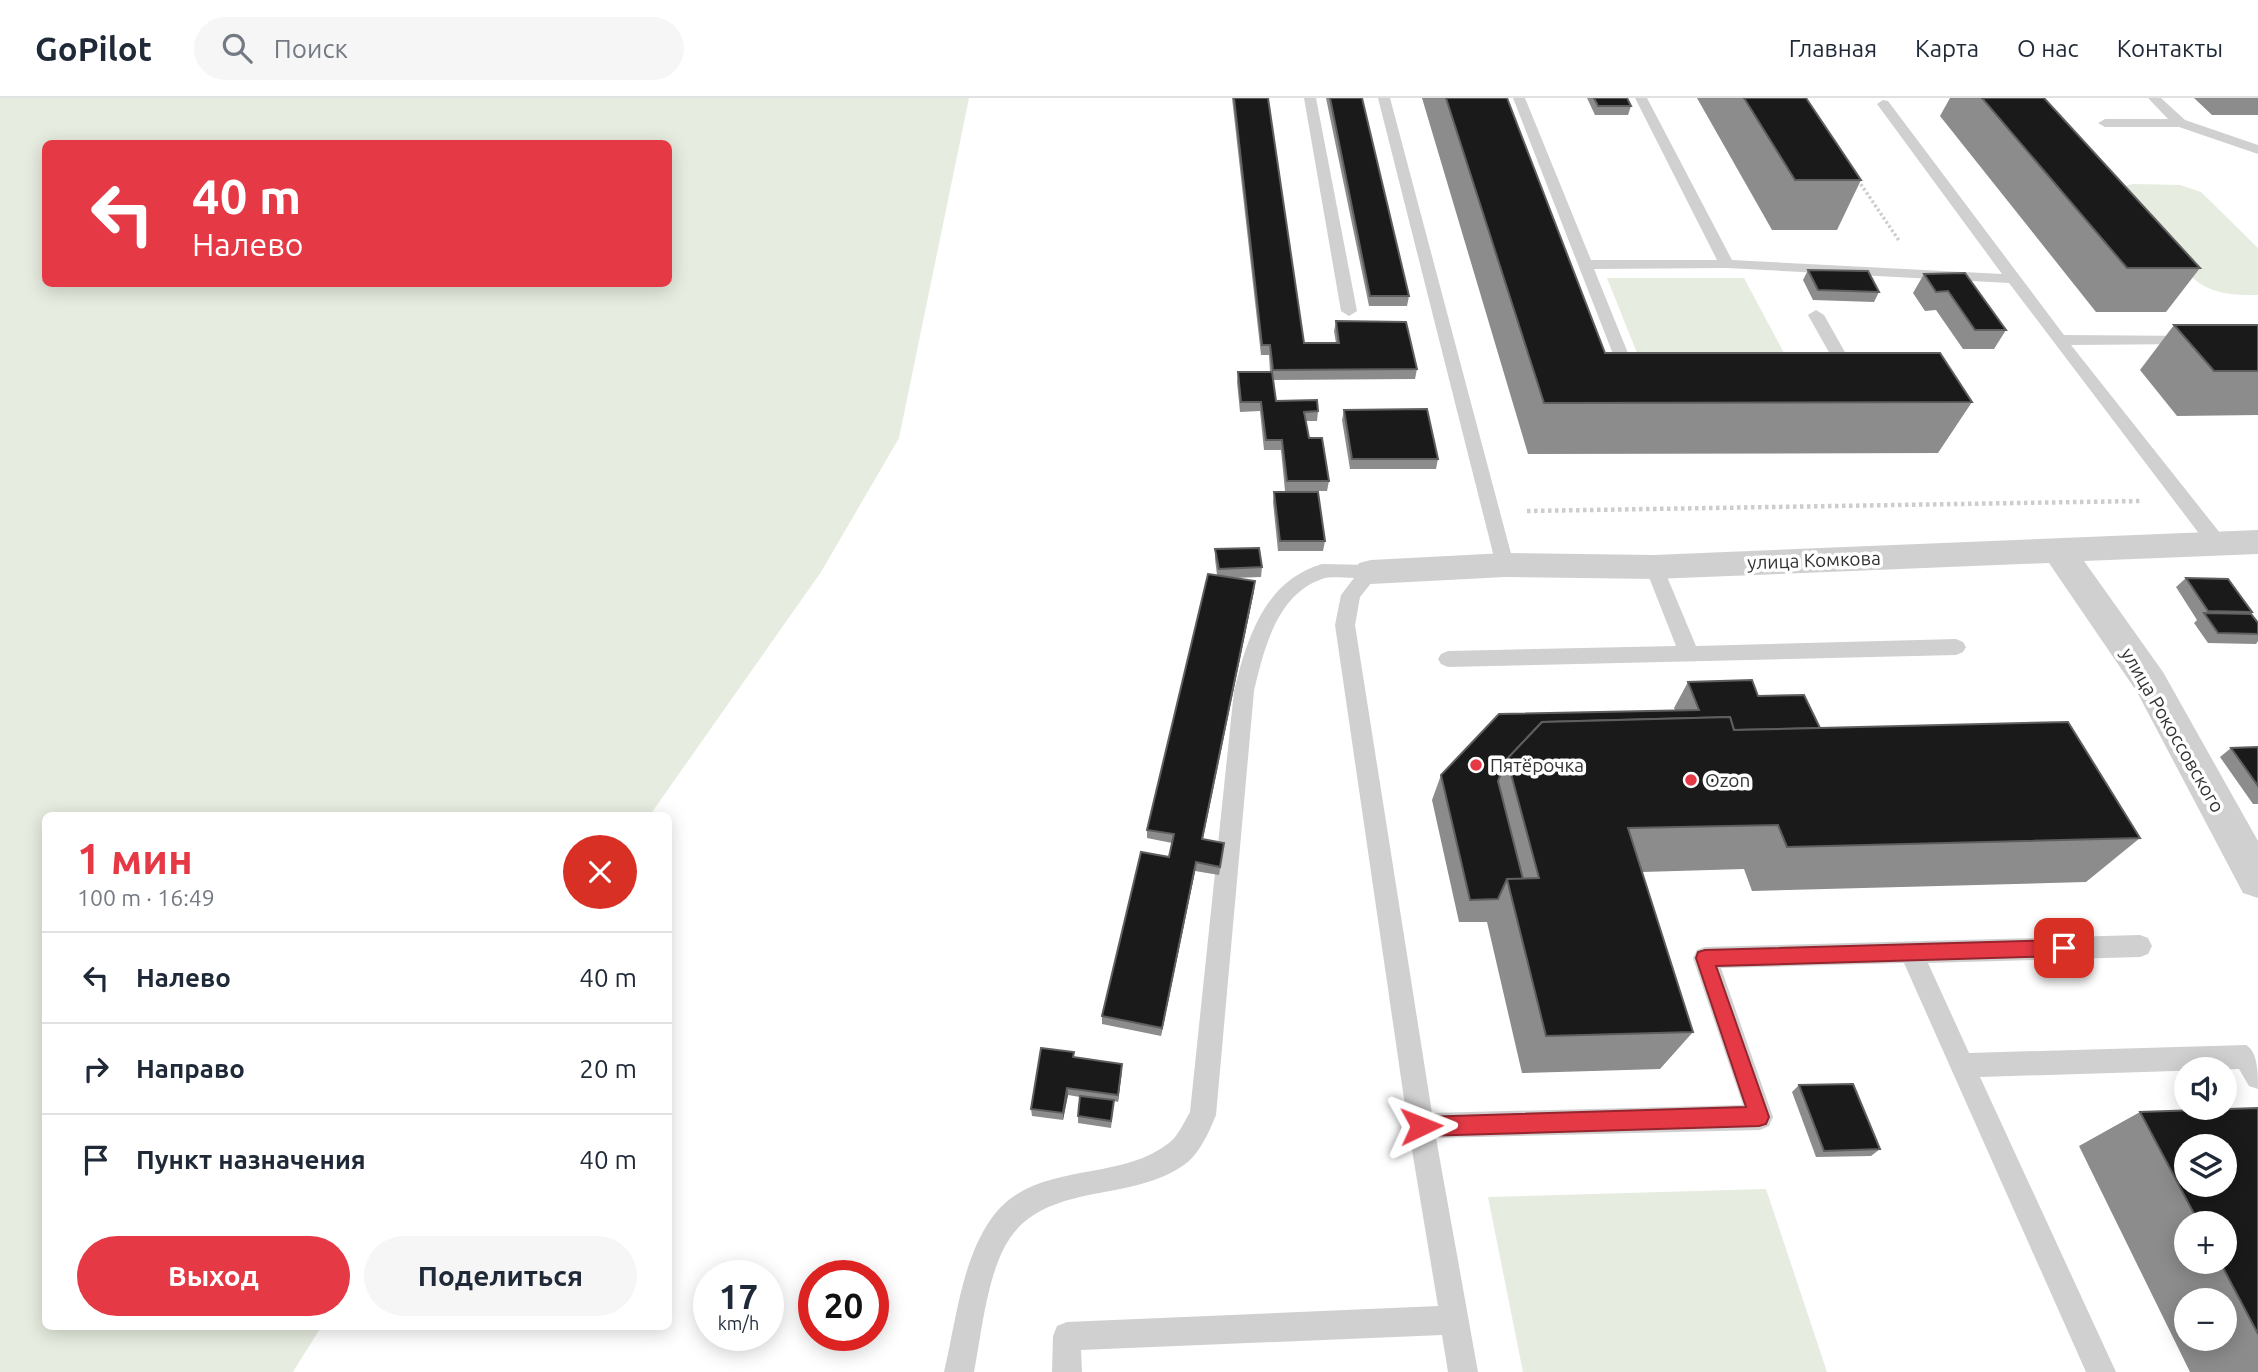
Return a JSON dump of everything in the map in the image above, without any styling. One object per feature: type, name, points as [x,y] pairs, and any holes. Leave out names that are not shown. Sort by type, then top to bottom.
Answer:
[{"type":"street","name":"улица Комкова","points":[[1371,572],[1505,565],[1654,566],[2245,545]]},
{"type":"street","name":"улица Рокоссовского","points":[[2058,550],[2150,682],[2258,880]]},
{"type":"lane","points":[[1310,98],[1349,311]]},
{"type":"lane","points":[[1384,98],[1505,565]]},
{"type":"lane","points":[[1519,98],[1626,368],[1653,368]]},
{"type":"lane","points":[[1641,98],[1727,264]]},
{"type":"lane","points":[[2154,98],[2180,123]]},
{"type":"lane","points":[[1883,104],[2059,340],[2185,501],[2245,545]]},
{"type":"lane","points":[[2105,123],[2180,123],[2258,150]]},
{"type":"lane","points":[[1585,265],[1727,264],[2013,279]]},
{"type":"lane","points":[[1816,315],[1846,368],[1819,368]]},
{"type":"lane","points":[[2059,340],[2205,339]]},
{"type":"lane","points":[[1654,566],[1689,653]]},
{"type":"lane","points":[[959,1372],[981,1276],[1001,1227],[1027,1202],[1064,1188],[1154,1167],[1180,1151],[1203,1115],[1244,691],[1256,642],[1274,609],[1298,582],[1322,570],[1371,572]]},
{"type":"lane","points":[[1371,572],[1351,594],[1345,625],[1421,1126],[1463,1372]]},
{"type":"lane","points":[[1448,659],[1956,647]]},
{"type":"lane","points":[[1421,1126],[1759,1117],[1705,958],[2140,946]]},
{"type":"lane","points":[[1911,952],[2101,1372]]},
{"type":"lane","points":[[1962,1065],[2246,1057],[2258,1077]]},
{"type":"lane","points":[[1067,1372],[1067,1336],[1454,1320]]},
{"type":"path","points":[[1855,175],[1922,275]]},
{"type":"path","points":[[1491,511],[2185,501]]},
{"type":"shaded area","points":[[0,98],[969,98],[899,438],[821,572],[652,812],[42,812],[42,1330],[319,1330],[293,1372],[0,1372]]},
{"type":"shaded area","points":[[2133,184],[2180,185],[2201,192],[2258,248],[2258,295],[2217,291],[2194,279],[2120,198],[2119,188]]},
{"type":"shaded area","points":[[1607,278],[1744,278],[1784,353],[1637,353]]},
{"type":"shaded area","points":[[1766,1189],[1827,1372],[1523,1372],[1488,1197]]},
{"type":"building","points":[[1234,98],[1268,98],[1304,343],[1339,343],[1336,321],[1406,322],[1417,369],[1273,370],[1270,345],[1262,345]]},
{"type":"building","points":[[1330,98],[1362,98],[1409,296],[1370,296]]},
{"type":"building","points":[[1446,98],[1507,98],[1605,353],[1940,353],[1972,402],[1544,403]]},
{"type":"building","points":[[1594,98],[1627,98],[1631,106],[1598,106]]},
{"type":"building","points":[[1744,98],[1806,98],[1861,180],[1795,180]]},
{"type":"building","points":[[1982,98],[2044,98],[2200,268],[2127,268]]},
{"type":"building","points":[[1808,270],[1868,271],[1879,292],[1818,290]]},
{"type":"building","points":[[1965,273],[2006,330],[1975,330],[1948,291],[1936,292],[1924,274]]},
{"type":"building","points":[[2174,325],[2258,325],[2258,371],[2214,371]]},
{"type":"building","points":[[1238,372],[1272,372],[1276,401],[1317,400],[1318,411],[1304,412],[1309,438],[1322,438],[1329,481],[1287,481],[1282,440],[1266,440],[1261,402],[1241,402]]},
{"type":"building","points":[[1427,409],[1438,459],[1352,459],[1344,410]]},
{"type":"building","points":[[1274,492],[1318,492],[1325,541],[1280,541]]},
{"type":"building","points":[[1259,548],[1262,567],[1219,569],[1215,549]]},
{"type":"building","points":[[1208,574],[1255,581],[1202,839],[1224,843],[1220,867],[1196,862],[1162,1028],[1102,1016],[1141,852],[1169,857],[1174,834],[1147,830]]},
{"type":"building","points":[[2186,578],[2228,579],[2252,612],[2208,611]]},
{"type":"building","points":[[2204,613],[2251,614],[2258,623],[2258,634],[2218,633]]},
{"type":"building","points":[[1752,680],[1758,696],[1804,695],[1820,728],[1734,730],[1730,717],[1542,722],[1507,759],[1498,781],[1523,879],[1507,879],[1498,899],[1470,900],[1441,775],[1499,714],[1699,710],[1688,682]]},
{"type":"building","points":[[1730,717],[1734,730],[2068,722],[2140,838],[1787,847],[1778,825],[1628,828],[1693,1032],[1546,1036],[1507,879],[1539,878],[1507,759],[1542,722]]},
{"type":"building","points":[[2258,747],[2258,786],[2231,748]]},
{"type":"building","points":[[1041,1048],[1074,1052],[1073,1057],[1122,1064],[1118,1095],[1067,1088],[1063,1113],[1031,1109]]},
{"type":"building","points":[[1853,1084],[1880,1149],[1824,1151],[1799,1085]]},
{"type":"building","points":[[1080,1096],[1114,1100],[1111,1121],[1078,1116]]},
{"type":"building","points":[[2258,1108],[2258,1334],[2237,1294],[2237,1288],[2234,1288],[2226,1274],[2237,1274],[2237,1211],[2193,1211],[2185,1197],[2237,1197],[2237,1134],[2174,1134],[2174,1176],[2140,1112],[2174,1111],[2174,1120],[2237,1120],[2237,1109]]},
{"type":"place","name":"Пятёрочка","points":[[1476,765]]},
{"type":"place","name":"Ozon","points":[[1691,780]]},
{"type":"route","points":[[1421,1126],[1759,1117],[1705,958],[2064,948]]}]
